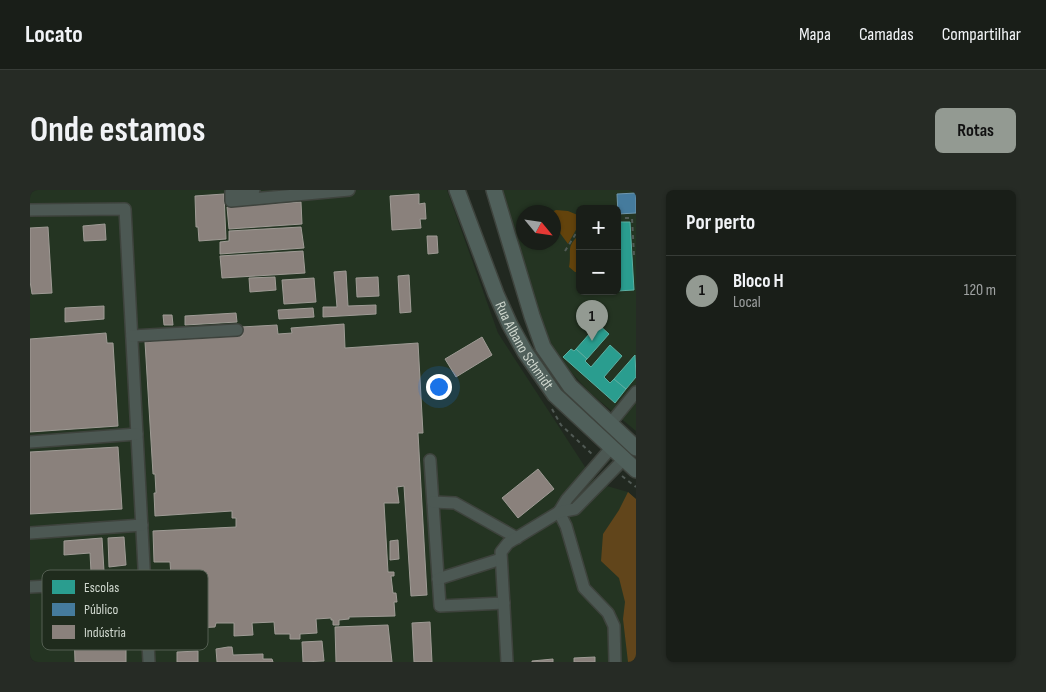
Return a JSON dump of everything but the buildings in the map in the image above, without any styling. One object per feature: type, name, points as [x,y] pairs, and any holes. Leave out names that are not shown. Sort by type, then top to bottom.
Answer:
[{"type":"main road","name":"Rua Albano Schmidt","points":[[458,190],[496,294],[518,341],[556,395],[636,470]]},
{"type":"main road","points":[[494,190],[543,347],[570,386],[636,448]]},
{"type":"lane","points":[[254,190],[231,192],[230,201],[350,190]]},
{"type":"lane","points":[[30,210],[125,209],[144,570]]},
{"type":"lane","points":[[132,336],[237,330]]},
{"type":"lane","points":[[610,424],[636,392]]},
{"type":"lane","points":[[30,442],[137,434]]},
{"type":"lane","points":[[560,512],[567,499],[611,448]]},
{"type":"lane","points":[[507,662],[501,552],[508,543],[560,512],[575,509],[624,459]]},
{"type":"lane","points":[[430,460],[440,606],[504,603]]},
{"type":"lane","points":[[433,502],[455,504],[516,538]]},
{"type":"lane","points":[[560,512],[566,526],[584,588],[608,613],[614,626],[615,662]]},
{"type":"lane","points":[[30,533],[142,525]]},
{"type":"lane","points":[[438,579],[501,559]]},
{"type":"path","points":[[621,218],[636,218]]},
{"type":"path","points":[[632,218],[634,255]]},
{"type":"path","points":[[565,251],[576,233]]},
{"type":"shaded area","points":[[30,190],[447,190],[498,333],[589,473],[600,484],[628,492],[636,499],[636,662],[30,662]]},
{"type":"shaded area","points":[[500,190],[636,190],[636,431],[590,393],[551,350],[543,332],[518,250],[561,250],[561,205],[516,205],[516,243]]},
{"type":"shaded area","points":[[561,210],[576,214],[576,230],[568,244],[561,234]]},
{"type":"shaded area","points":[[575,238],[576,272],[569,267],[570,249]]},
{"type":"shaded area","points":[[628,492],[636,499],[636,662],[628,662],[623,619],[625,602],[619,578],[601,561],[603,534]]},
{"type":"place","name":"Bloco H","points":[[592,341]]}]
